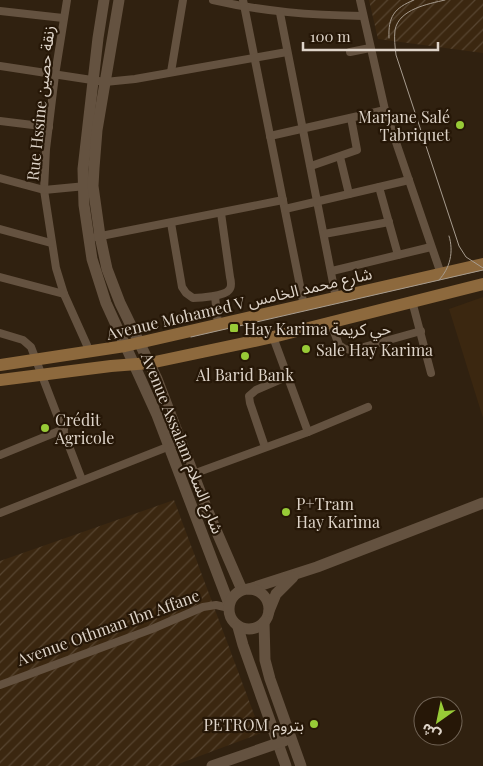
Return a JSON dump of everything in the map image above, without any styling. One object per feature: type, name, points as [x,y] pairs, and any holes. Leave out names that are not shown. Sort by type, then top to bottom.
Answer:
[{"type":"main road","name":"Avenue Mohamed V شارع محمد الخامس","points":[[0,365],[36,361],[140,343],[483,264]]},
{"type":"main road","name":"Avenue Mohamed V شارع محمد الخامس","points":[[0,380],[150,363],[273,337],[330,321],[483,284]]},
{"type":"street","name":"Rue Hssine زنقة حصين","points":[[67,0],[48,128],[44,190],[52,243],[64,294],[90,352]]},
{"type":"street","name":"Avenue Assalam شارع السلام","points":[[104,0],[84,157],[88,186],[100,236],[112,284],[150,363],[220,542],[246,590]]},
{"type":"street","name":"Avenue Assalam شارع السلام","points":[[119,0],[88,186],[88,240],[106,303],[169,446],[229,606]]},
{"type":"street","points":[[171,72],[183,0]]},
{"type":"street","points":[[213,0],[244,4],[280,13],[363,16]]},
{"type":"street","points":[[360,0],[385,110],[441,274]]},
{"type":"street","points":[[244,4],[304,306]]},
{"type":"street","points":[[0,11],[63,18]]},
{"type":"street","points":[[280,13],[336,298]]},
{"type":"street","points":[[350,52],[370,48]]},
{"type":"street","points":[[0,66],[106,82],[136,79],[287,52]]},
{"type":"street","points":[[270,136],[385,110]]},
{"type":"street","points":[[310,166],[357,150],[351,118]]},
{"type":"street","points":[[0,121],[48,128]]},
{"type":"street","points":[[340,157],[350,194]]},
{"type":"street","points":[[0,178],[44,190],[88,186]]},
{"type":"street","points":[[285,208],[409,180]]},
{"type":"street","points":[[379,187],[398,255]]},
{"type":"street","points":[[88,240],[100,236],[283,200]]},
{"type":"street","points":[[171,223],[180,278],[184,290],[193,298],[215,296],[228,291],[230,287],[220,213]]},
{"type":"street","points":[[324,234],[389,222]]},
{"type":"street","points":[[0,229],[52,243]]},
{"type":"street","points":[[332,271],[431,247]]},
{"type":"street","points":[[0,277],[64,294]]},
{"type":"street","points":[[215,296],[218,324]]},
{"type":"street","points":[[412,301],[431,373]]},
{"type":"street","points":[[330,321],[339,345],[348,350],[421,331]]},
{"type":"street","points":[[0,333],[27,342],[31,347],[82,480]]},
{"type":"street","points":[[273,337],[286,377],[308,432]]},
{"type":"street","points":[[265,447],[249,396],[256,390],[286,377]]},
{"type":"street","points":[[193,474],[368,408]]},
{"type":"street","points":[[0,455],[64,429]]},
{"type":"street","points":[[0,512],[180,442]]},
{"type":"street","points":[[286,766],[242,645],[238,626],[230,617],[229,606],[233,597],[266,582],[296,574],[483,503]]},
{"type":"street","points":[[238,626],[251,629],[260,626],[267,616],[273,598],[279,589],[296,574]]},
{"type":"street","points":[[246,590],[257,591],[264,596],[268,603],[263,638],[265,660],[290,739],[301,766]]},
{"type":"street","name":"Avenue Othman Ibn Affane","points":[[0,685],[152,629],[203,607],[229,606]]},
{"type":"street","points":[[212,766],[290,739]]},
{"type":"shaded area","points":[[369,0],[483,0],[483,53],[378,39]]},
{"type":"shaded area","points":[[483,297],[483,418],[449,309]]},
{"type":"shaded area","points":[[174,500],[261,733],[173,766],[0,766],[0,561]]},
{"type":"tram line","points":[[389,38],[391,19],[394,14],[402,6],[414,0]]},
{"type":"tram line","points":[[445,0],[415,9],[402,17],[395,30],[396,55],[459,246],[466,257],[483,268]]},
{"type":"tram line","points":[[439,280],[450,260],[449,236]]},
{"type":"tram line","points":[[191,337],[483,270]]},
{"type":"place","name":"Marjane Salé Tabriquet","points":[[460,125]]},
{"type":"place","name":"Hay Karima حي كريمة","points":[[234,328]]},
{"type":"place","name":"Sale Hay Karima","points":[[306,349]]},
{"type":"place","name":"Al Barid Bank","points":[[245,356]]},
{"type":"place","name":"Crédit Agricole","points":[[45,428]]},
{"type":"place","name":"P+Tram Hay Karima","points":[[286,512]]},
{"type":"place","name":"PETROM بتروم","points":[[314,724]]}]
